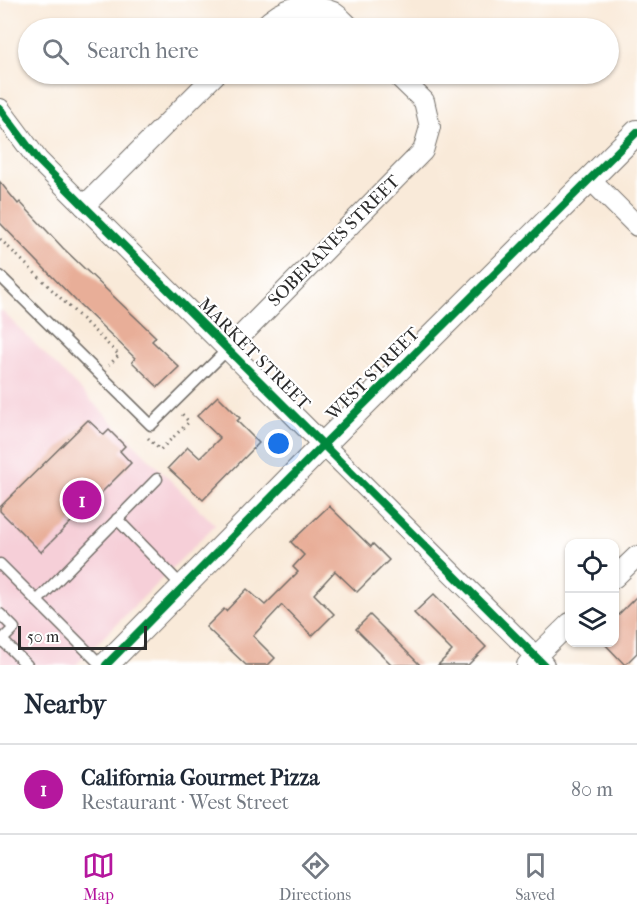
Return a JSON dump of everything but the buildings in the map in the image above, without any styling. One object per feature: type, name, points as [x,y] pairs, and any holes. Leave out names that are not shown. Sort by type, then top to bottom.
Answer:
[{"type":"street","points":[[272,18],[276,14],[304,3],[334,12],[340,18]]},
{"type":"street","points":[[84,206],[206,84]]},
{"type":"street","name":"SOBERANES STREET","points":[[228,349],[423,151],[430,127],[424,101],[406,84]]},
{"type":"street","name":"MARKET STREET","points":[[0,109],[38,160],[228,349],[535,662]]},
{"type":"street","name":"WEST STREET","points":[[106,665],[637,132]]},
{"type":"street","points":[[591,180],[637,226]]},
{"type":"street","points":[[619,574],[637,556]]},
{"type":"street","points":[[535,662],[565,629]]},
{"type":"lane","points":[[0,276],[151,425],[228,349]]},
{"type":"lane","points":[[37,601],[157,479]]},
{"type":"lane","points":[[117,519],[183,587]]},
{"type":"lane","points":[[0,564],[101,665]]},
{"type":"lane","points":[[0,614],[14,628],[1,641],[27,665]]},
{"type":"path","points":[[0,239],[119,356],[109,366]]},
{"type":"path","points":[[145,435],[160,450],[189,422],[180,412]]},
{"type":"shaded area","points":[[0,309],[215,525],[76,665],[0,665]]},
{"type":"cycle path","points":[[0,109],[38,160],[544,665]]},
{"type":"cycle path","points":[[106,665],[637,132]]},
{"type":"place","name":"California Gourmet Pizza","points":[[82,500]]}]
